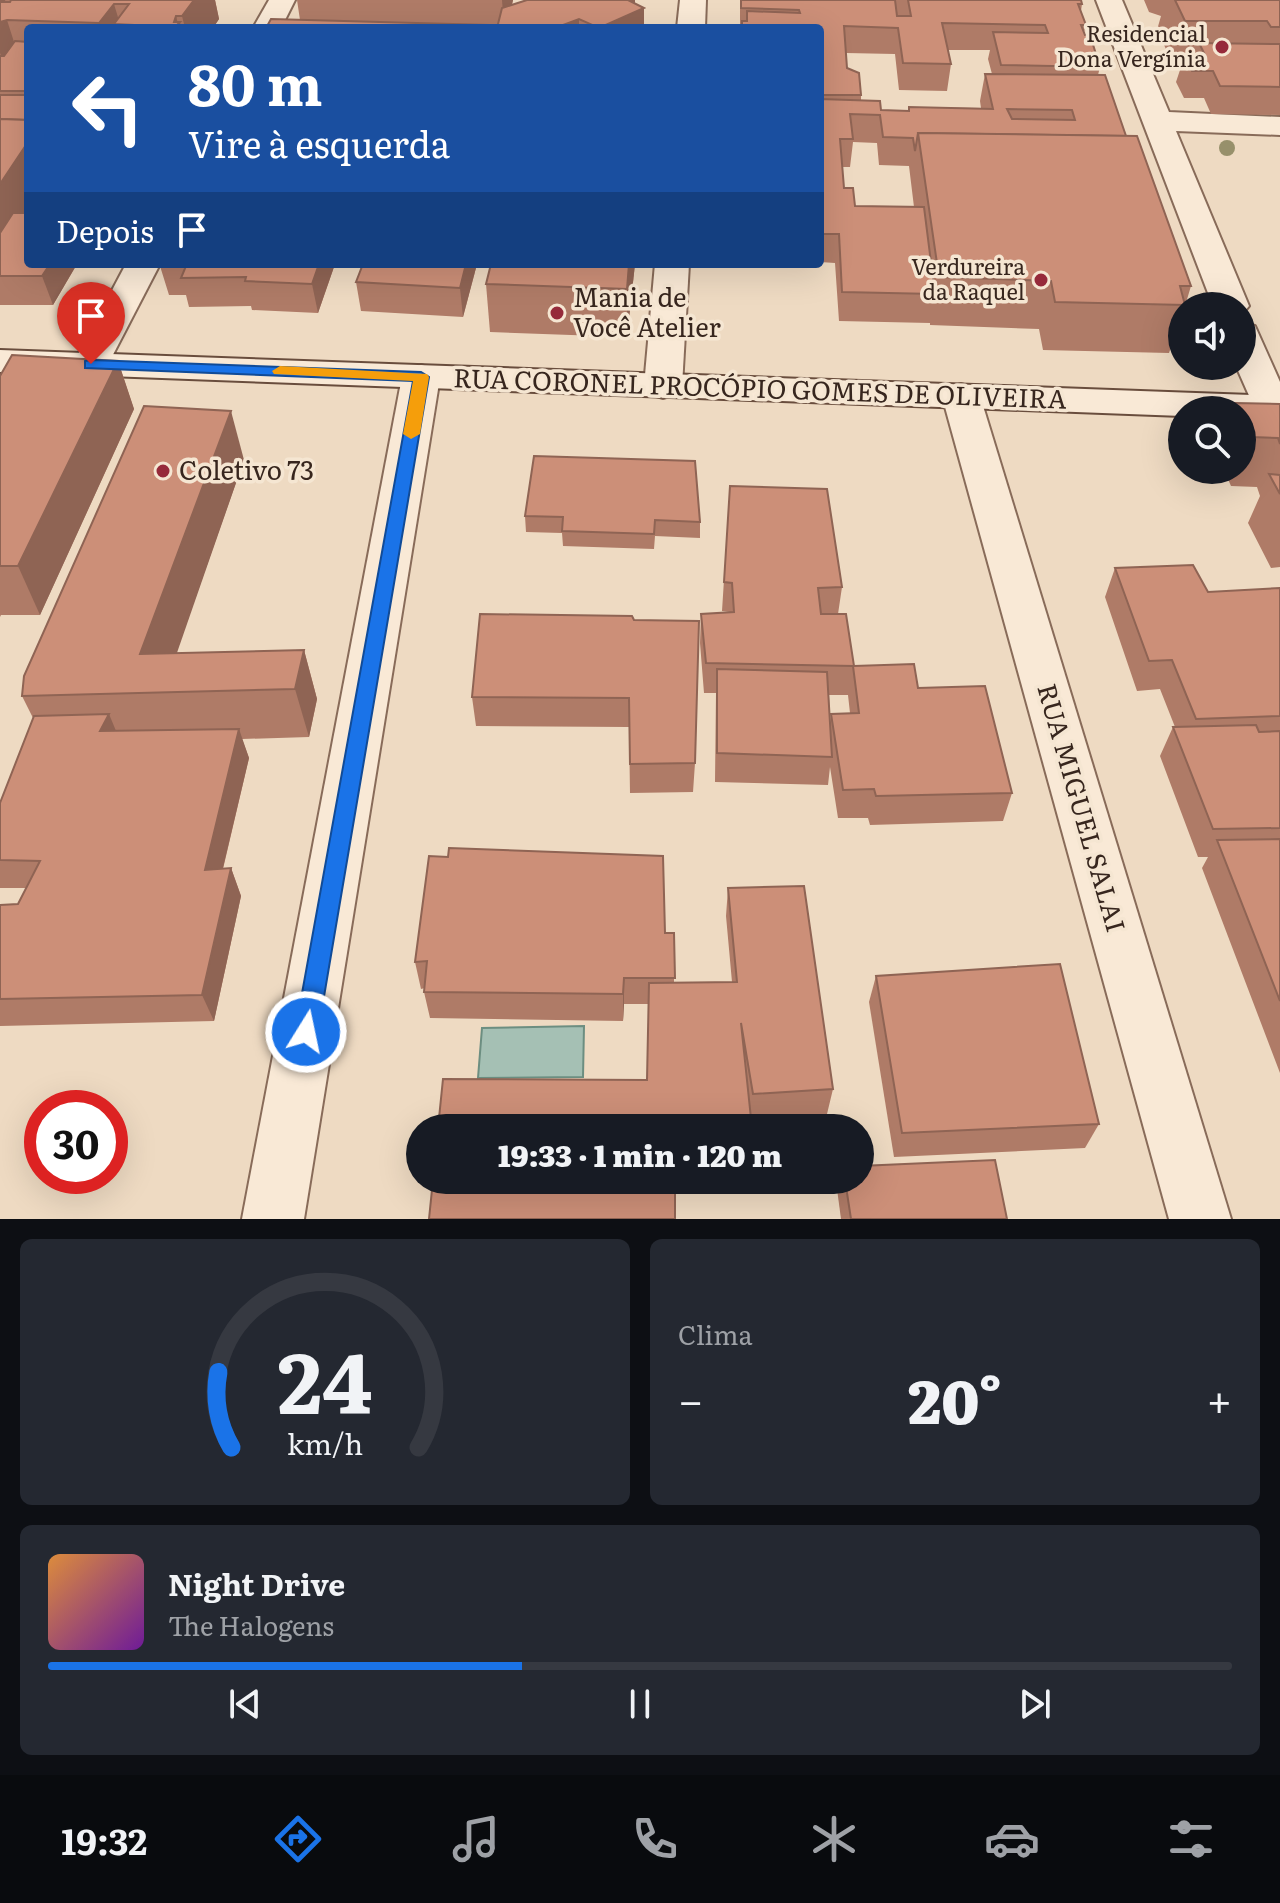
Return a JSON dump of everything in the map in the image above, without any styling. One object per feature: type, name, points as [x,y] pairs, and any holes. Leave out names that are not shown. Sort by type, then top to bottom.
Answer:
[{"type":"street","points":[[269,24],[282,0]]},
{"type":"street","points":[[691,24],[693,0]]},
{"type":"street","points":[[1109,0],[1225,292]]},
{"type":"street","points":[[1157,121],[1280,126]]},
{"type":"street","points":[[91,364],[141,268]]},
{"type":"street","points":[[663,386],[672,268]]},
{"type":"street","name":"RUA CORONEL PROCÓPIO GOMES DE OLIVEIRA","points":[[0,361],[1276,408]]},
{"type":"street","points":[[1256,364],[1276,408]]},
{"type":"street","points":[[273,1219],[421,377]]},
{"type":"street","name":"RUA MIGUEL SALAI","points":[[961,396],[1200,1219]]},
{"type":"shaded area","points":[[584,1026],[583,1077],[478,1078],[482,1028]]},
{"type":"building","points":[[194,0],[182,16],[176,16],[174,22],[180,22],[178,24],[114,24],[129,4],[114,4],[99,23],[0,22],[0,2]]},
{"type":"building","points":[[527,0],[628,0],[644,8],[608,24],[590,24],[579,19],[566,24],[498,24],[502,8]]},
{"type":"building","points":[[741,0],[895,0],[897,16],[911,16],[908,0],[1081,0],[1082,4],[1078,4],[1086,25],[1081,25],[1085,35],[1090,35],[1100,67],[1001,65],[993,32],[1048,33],[1045,25],[942,23],[951,64],[903,63],[898,28],[844,26],[847,68],[859,73],[861,95],[824,95],[824,24],[742,24],[742,21],[747,21],[747,11],[800,13],[799,10],[741,8]]},
{"type":"building","points":[[1175,0],[1280,0],[1280,27],[1271,27],[1267,21],[1185,21]]},
{"type":"building","points":[[271,19],[452,24],[268,24]]},
{"type":"building","points":[[15,41],[24,42],[24,91],[0,91],[0,56],[4,56]]},
{"type":"building","points":[[1199,43],[1280,44],[1280,87],[1220,86],[1213,71],[1192,71],[1184,55],[1205,55]]},
{"type":"building","points":[[985,74],[1105,75],[1126,136],[918,133],[915,151],[913,138],[883,137],[880,115],[850,114],[853,139],[840,139],[844,188],[853,188],[855,206],[924,207],[935,294],[842,292],[839,234],[824,234],[824,99],[880,101],[881,110],[909,111],[909,107],[993,109]],"holes":[[[1007,109],[1072,110],[1075,120],[1012,119]]]},
{"type":"building","points":[[0,95],[24,95],[24,120],[0,119]]},
{"type":"building","points":[[0,119],[24,120],[24,148],[0,184]]},
{"type":"building","name":"Verdureira da Raquel","points":[[918,133],[1137,136],[1191,286],[1180,286],[1182,292],[1168,292],[1168,305],[1055,302],[1051,281],[939,277]]},
{"type":"building","points":[[13,213],[24,213],[24,268],[47,268],[42,276],[0,276],[0,233]]},
{"type":"building","points":[[185,268],[318,268],[312,284],[245,281],[246,277],[181,278]]},
{"type":"building","points":[[361,268],[465,268],[460,288],[356,282]]},
{"type":"building","points":[[490,268],[629,268],[627,289],[486,284]]},
{"type":"building","points":[[12,355],[118,361],[18,566],[0,566],[0,376]]},
{"type":"building","points":[[1256,403],[1280,404],[1280,444],[1278,438],[1256,437]]},
{"type":"building","points":[[144,406],[231,411],[140,654],[304,650],[295,689],[22,696],[24,676]]},
{"type":"building","points":[[534,456],[695,461],[700,522],[655,520],[654,534],[562,531],[563,517],[525,516]]},
{"type":"building","points":[[1269,474],[1280,475],[1280,494]]},
{"type":"building","points":[[730,486],[827,489],[842,587],[818,588],[821,614],[846,614],[854,666],[914,664],[918,688],[985,686],[1012,793],[876,796],[874,789],[843,790],[831,714],[859,713],[853,666],[706,663],[701,614],[734,612],[732,583],[724,582]]},
{"type":"building","points":[[1193,565],[1208,592],[1280,588],[1280,716],[1196,719],[1172,660],[1149,661],[1115,568]]},
{"type":"building","points":[[480,614],[632,616],[634,620],[699,621],[695,763],[630,764],[629,698],[472,697]]},
{"type":"building","points":[[717,669],[827,672],[832,757],[717,753]]},
{"type":"building","points":[[109,714],[100,731],[239,729],[205,870],[231,868],[202,995],[0,999],[0,905],[18,904],[40,861],[0,860],[0,803],[34,716]]},
{"type":"building","points":[[1256,725],[1259,732],[1280,731],[1280,828],[1213,829],[1173,727]]},
{"type":"building","points":[[1280,839],[1280,1001],[1217,840]]},
{"type":"building","points":[[449,848],[663,856],[665,933],[674,933],[675,978],[624,978],[623,994],[424,992],[427,961],[415,962],[429,856],[448,857]]},
{"type":"building","points":[[804,886],[833,1089],[753,1094],[741,1023],[751,1114],[439,1114],[443,1079],[647,1080],[649,983],[737,982],[728,888]]},
{"type":"building","points":[[1060,964],[1099,1124],[902,1133],[876,976]]},
{"type":"building","points":[[995,1160],[1007,1219],[851,1219],[847,1194],[874,1194],[874,1165]]},
{"type":"building","points":[[432,1194],[675,1194],[675,1219],[429,1219]]},
{"type":"slow traffic","points":[[280,371],[421,377],[411,434]]},
{"type":"place","name":"Residencial Dona Vergínia","points":[[1222,47]]},
{"type":"place","name":"Verdureira da Raquel","points":[[1041,280]]},
{"type":"place","name":"Mania de Você Atelier","points":[[557,313]]},
{"type":"place","name":"Coletivo 73","points":[[163,471]]},
{"type":"route","points":[[91,364],[421,377],[306,1032]]}]
